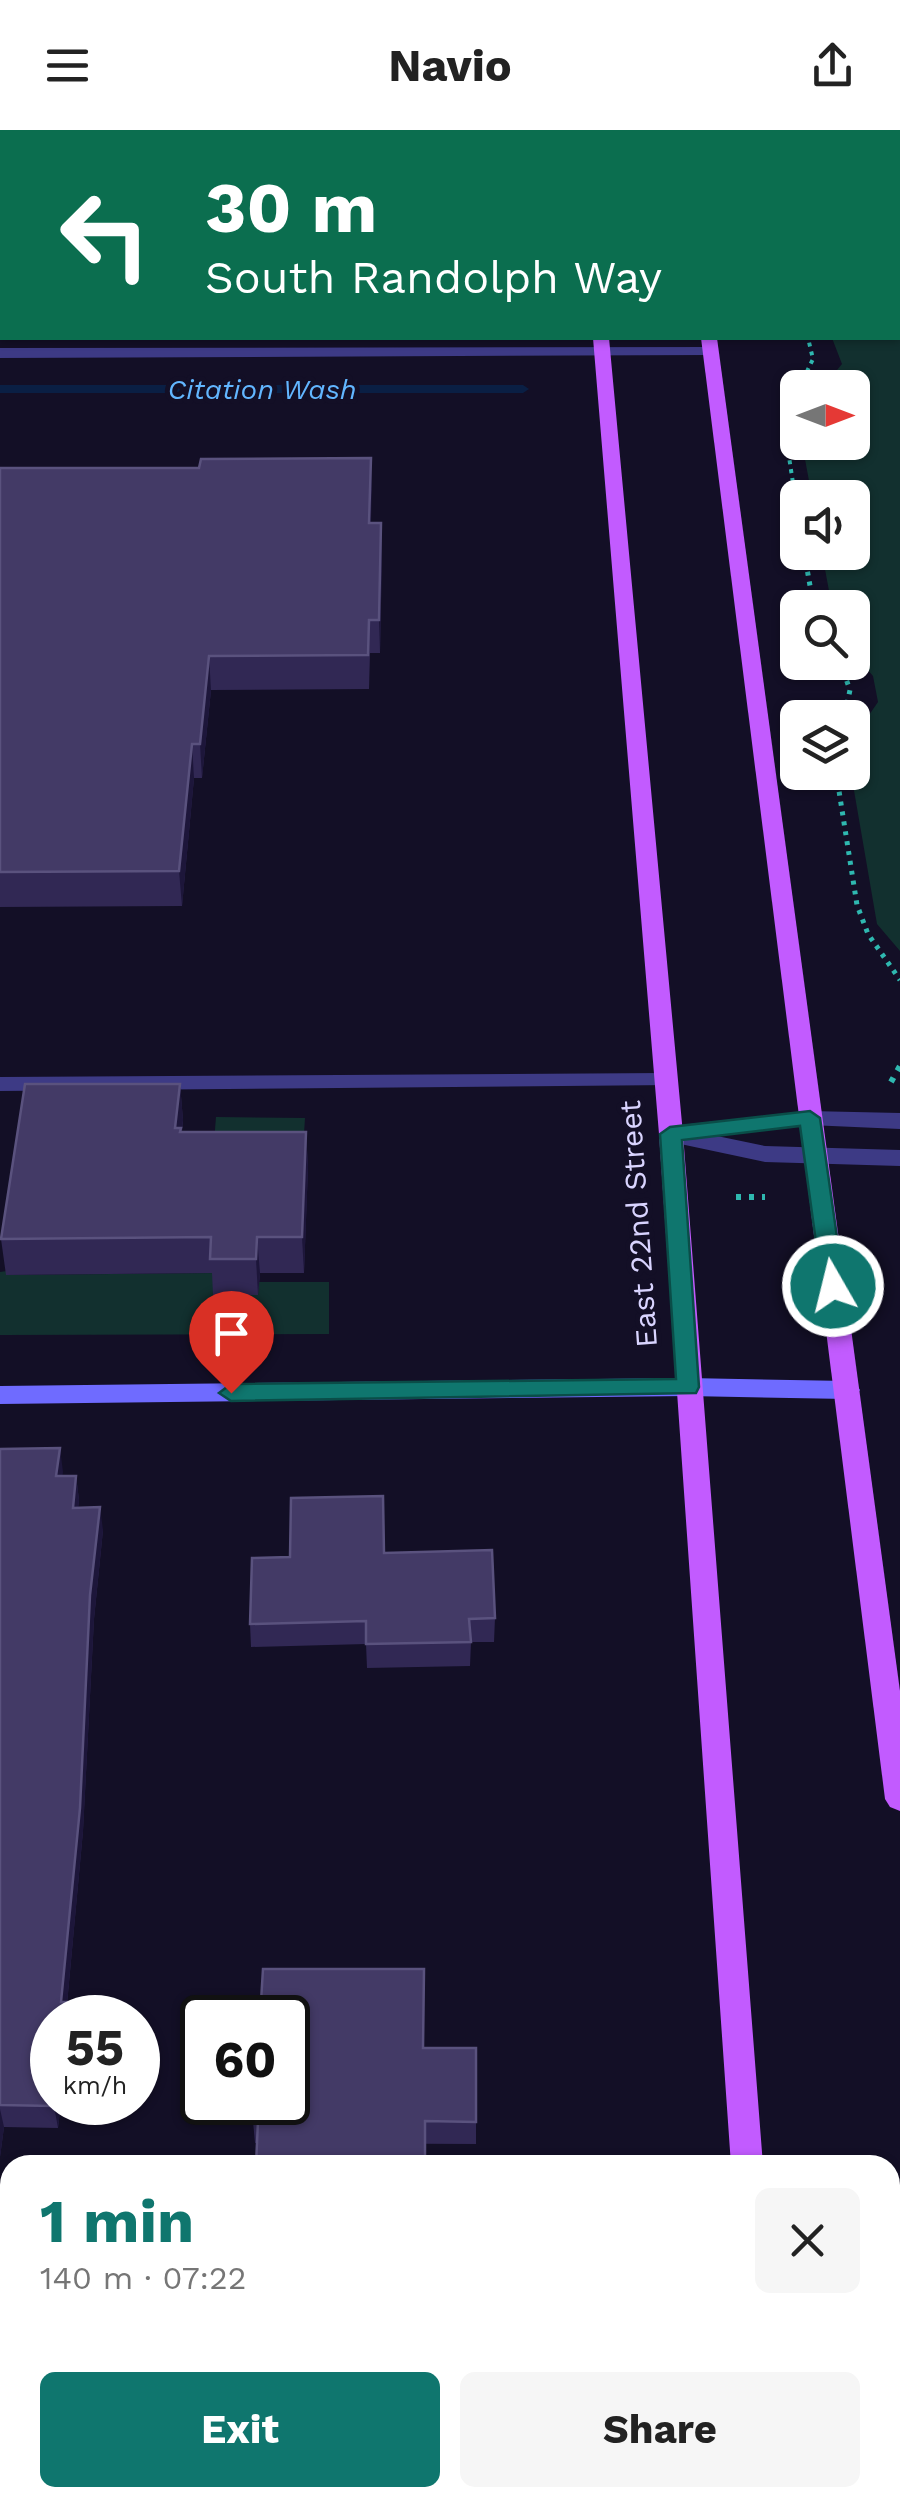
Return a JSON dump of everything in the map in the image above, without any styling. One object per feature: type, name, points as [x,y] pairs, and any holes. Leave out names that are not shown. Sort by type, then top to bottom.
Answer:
[{"type":"main road","name":"East 22nd Street","points":[[602,344],[670,1134],[746,2155]]},
{"type":"main road","points":[[710,344],[900,1799]]},
{"type":"street","points":[[0,353],[90,346],[710,344]]},
{"type":"street","points":[[0,1084],[665,1080]]},
{"type":"street","points":[[670,1134],[810,1118],[900,1121]]},
{"type":"street","points":[[670,1134],[764,1154],[900,1158]]},
{"type":"street","points":[[0,1395],[688,1387],[847,1390]]},
{"type":"path","points":[[808,370],[814,358],[809,340]]},
{"type":"path","points":[[839,790],[857,905],[868,934],[900,980]]},
{"type":"path","points":[[888,1087],[900,1066]]},
{"type":"path","points":[[736,1197],[769,1197]]},
{"type":"green space","points":[[833,340],[900,340],[900,951],[877,924],[854,790],[870,790],[870,714],[878,702],[870,673],[870,590],[829,590],[825,570],[870,570],[870,480],[809,480],[805,460],[870,460],[870,370],[837,370],[842,364]]},
{"type":"green space","points":[[216,1117],[305,1118],[302,1167],[212,1167]]},
{"type":"green space","points":[[7,1271],[7,1275],[214,1273],[259,1282],[329,1282],[329,1334],[0,1335],[0,1272]]},
{"type":"building","points":[[371,458],[369,523],[381,523],[379,620],[369,620],[368,655],[209,656],[200,744],[192,744],[179,871],[0,872],[0,468],[199,468],[201,459]]},
{"type":"building","points":[[25,1084],[180,1084],[175,1128],[181,1128],[180,1132],[306,1132],[302,1237],[257,1237],[256,1259],[210,1259],[211,1237],[1,1239]]},
{"type":"building","points":[[60,1448],[56,1476],[76,1476],[73,1508],[100,1507],[90,1595],[80,1808],[62,1995],[30,1995],[30,2106],[0,2105],[0,1449]]},
{"type":"building","points":[[383,1496],[384,1553],[492,1550],[495,1618],[469,1619],[471,1642],[366,1644],[366,1621],[250,1624],[252,1558],[290,1557],[291,1498]]},
{"type":"building","points":[[263,1969],[424,1969],[423,2048],[476,2048],[476,2122],[425,2121],[425,2155],[256,2155],[258,2125],[310,2125],[310,1995],[261,1995]]},
{"type":"waterway","name":"Citation Wash","points":[[0,389],[523,389]]},
{"type":"route","points":[[231,1393],[688,1387],[670,1134],[810,1118],[833,1286]]}]
